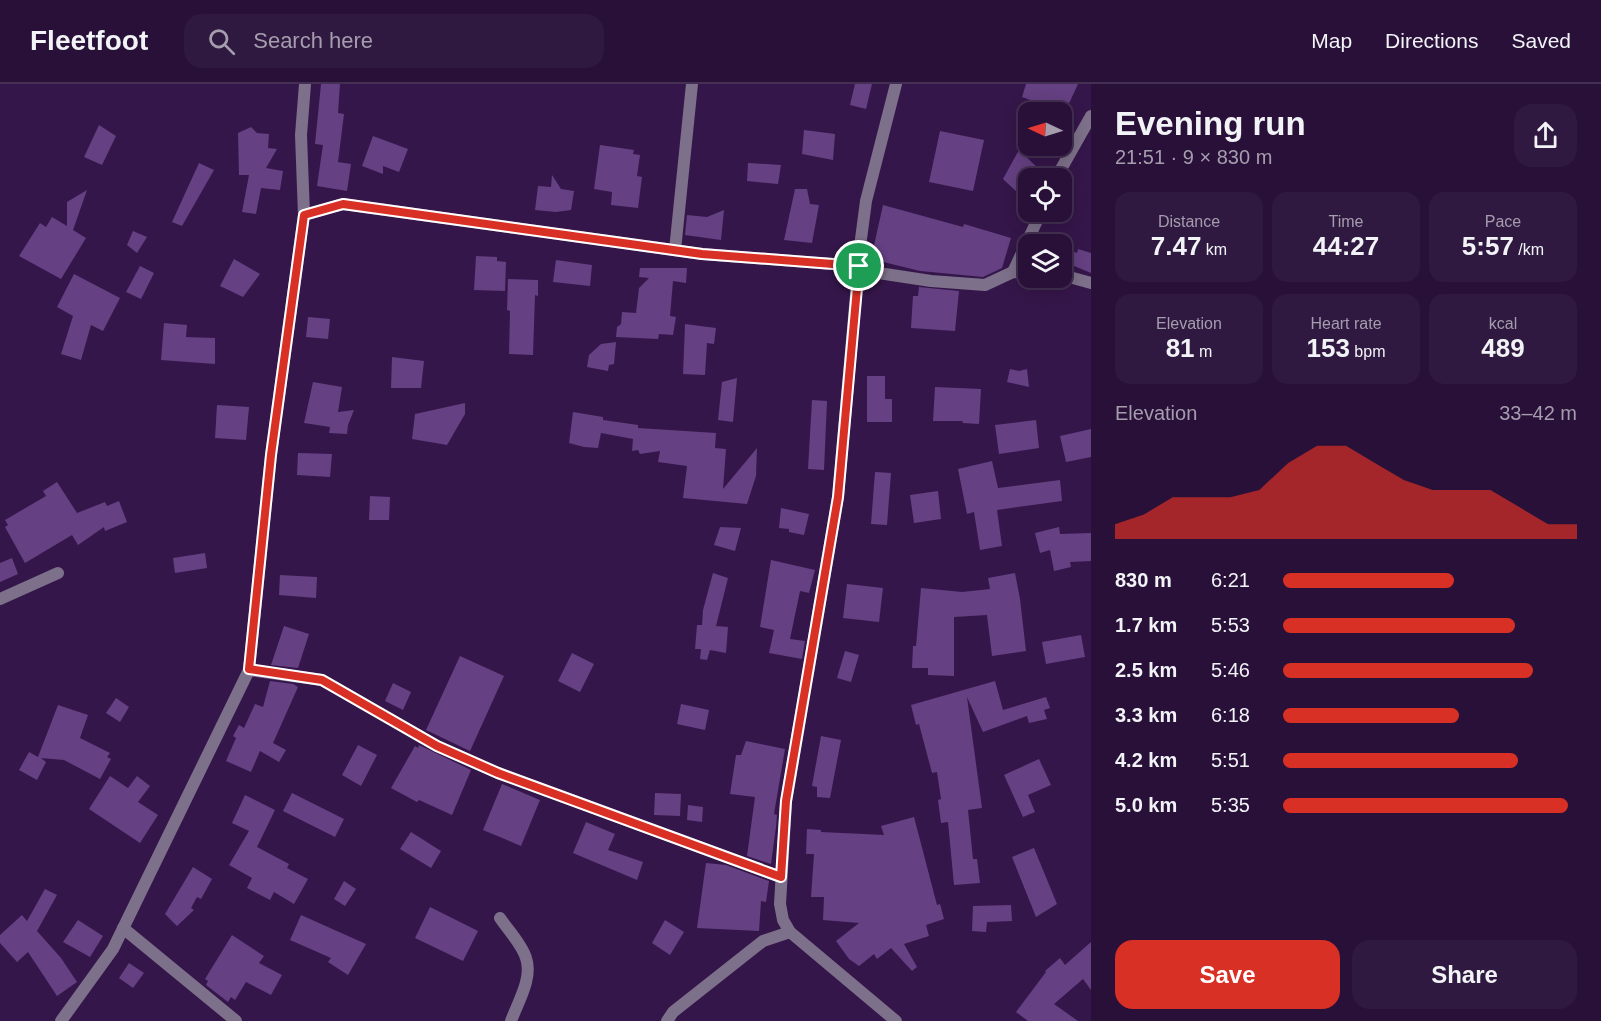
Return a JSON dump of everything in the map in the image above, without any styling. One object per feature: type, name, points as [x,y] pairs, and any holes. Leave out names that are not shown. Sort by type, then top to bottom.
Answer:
[{"type":"street","points":[[61,1021],[113,949],[249,669],[271,455],[304,215],[301,135],[305,84]]},
{"type":"street","points":[[675,250],[692,84]]},
{"type":"street","points":[[896,84],[866,201],[838,497],[786,801],[780,904],[783,920],[790,932],[896,1021]]},
{"type":"street","points":[[1062,168],[1091,116]]},
{"type":"street","points":[[304,215],[343,204],[675,250],[859,268],[931,280],[985,285],[1013,272],[1018,272]]},
{"type":"street","points":[[1013,272],[1036,222]]},
{"type":"street","points":[[1072,277],[1091,282]]},
{"type":"street","points":[[0,599],[58,573]]},
{"type":"street","points":[[249,669],[322,680],[437,746],[498,773],[781,877]]},
{"type":"street","points":[[500,918],[526,956],[527,965],[525,985],[511,1021]]},
{"type":"street","points":[[123,928],[237,1021]]},
{"type":"street","points":[[667,1021],[673,1012],[763,941],[790,932]]},
{"type":"building","points":[[321,84],[340,84],[338,113],[344,114],[338,162],[351,164],[347,191],[317,186],[323,145],[315,144]]},
{"type":"building","points":[[855,84],[872,84],[866,109],[850,105]]},
{"type":"building","points":[[1026,84],[1078,84],[1070,102],[1036,102],[1022,97]]},
{"type":"building","points":[[99,125],[116,136],[102,165],[84,157]]},
{"type":"building","points":[[251,127],[257,133],[269,134],[268,148],[277,149],[266,168],[283,171],[280,190],[261,188],[256,214],[242,212],[249,175],[239,175],[238,133]]},
{"type":"building","points":[[804,130],[835,134],[833,160],[802,154]]},
{"type":"building","points":[[940,131],[984,140],[973,191],[929,182]]},
{"type":"building","points":[[373,136],[408,149],[399,172],[383,166],[383,174],[362,166]]},
{"type":"building","points":[[600,145],[634,150],[633,154],[640,155],[637,176],[642,177],[638,208],[611,205],[612,192],[594,189]]},
{"type":"building","points":[[1018,152],[1018,156],[1025,156],[1038,168],[1018,168],[1018,193],[1003,179]]},
{"type":"building","points":[[199,163],[214,170],[182,226],[172,222]]},
{"type":"building","points":[[748,163],[781,165],[778,184],[747,181]]},
{"type":"building","points":[[552,175],[561,189],[574,191],[571,210],[556,212],[535,210],[538,186],[551,187]]},
{"type":"building","points":[[795,189],[807,189],[810,204],[819,205],[812,243],[784,240]]},
{"type":"building","points":[[87,190],[73,230],[86,238],[61,279],[19,256],[40,223],[46,227],[52,217],[67,226],[67,202]]},
{"type":"building","points":[[883,205],[963,227],[964,224],[1011,238],[1002,268],[983,277],[920,271],[871,259]]},
{"type":"building","points":[[724,210],[721,240],[685,235],[687,215],[707,217]]},
{"type":"building","points":[[133,231],[147,237],[137,253],[127,245]]},
{"type":"building","points":[[1078,249],[1091,253],[1091,273],[1072,265],[1072,251],[1077,253]]},
{"type":"building","points":[[476,256],[497,257],[497,261],[506,262],[505,291],[474,290]]},
{"type":"building","points":[[234,259],[260,274],[243,297],[220,286]]},
{"type":"building","points":[[556,260],[592,265],[590,286],[553,282]]},
{"type":"building","points":[[140,266],[154,273],[141,299],[126,292]]},
{"type":"building","points":[[640,268],[687,268],[686,283],[673,281],[670,316],[676,317],[673,335],[659,334],[658,339],[616,337],[617,327],[621,324],[622,312],[636,313],[639,288],[649,278],[639,277]]},
{"type":"building","points":[[74,274],[120,298],[103,331],[91,325],[81,360],[61,354],[73,316],[57,307]]},
{"type":"building","points":[[508,279],[538,280],[538,296],[535,295],[533,355],[509,354]]},
{"type":"building","points":[[919,287],[959,291],[955,331],[911,328],[913,296],[918,296]]},
{"type":"building","points":[[308,317],[330,319],[328,339],[306,337]]},
{"type":"building","points":[[164,323],[187,325],[186,337],[215,338],[215,364],[161,360]]},
{"type":"building","points":[[685,324],[716,328],[714,344],[707,343],[705,375],[683,374]]},
{"type":"building","points":[[616,342],[614,364],[609,365],[608,371],[587,367],[589,355],[601,344]]},
{"type":"building","points":[[392,357],[424,361],[421,388],[391,388]]},
{"type":"building","points":[[1010,369],[1019,371],[1027,369],[1029,387],[1007,382]]},
{"type":"building","points":[[867,376],[885,376],[885,399],[892,399],[892,422],[867,422]]},
{"type":"building","points":[[737,378],[733,422],[718,420],[722,382]]},
{"type":"building","points":[[313,382],[342,387],[338,412],[354,410],[347,434],[329,433],[330,427],[304,423]]},
{"type":"building","points":[[935,387],[981,389],[979,424],[962,421],[933,421]]},
{"type":"building","points":[[812,400],[827,401],[824,470],[808,469]]},
{"type":"building","points":[[465,403],[465,414],[447,445],[412,439],[415,414]]},
{"type":"building","points":[[217,405],[249,407],[246,440],[215,438]]},
{"type":"building","points":[[573,412],[603,417],[603,420],[638,425],[638,428],[716,433],[715,448],[726,449],[723,489],[757,448],[756,476],[747,504],[683,498],[687,466],[658,462],[660,451],[640,454],[638,450],[632,451],[633,439],[601,433],[598,448],[569,443]]},
{"type":"building","points":[[1036,420],[1039,448],[999,454],[995,425]]},
{"type":"building","points":[[1091,429],[1091,457],[1066,462],[1060,436]]},
{"type":"building","points":[[298,453],[332,454],[330,477],[297,475]]},
{"type":"building","points":[[992,461],[998,488],[1060,480],[1062,501],[997,510],[1002,546],[980,550],[974,512],[967,514],[958,469]]},
{"type":"building","points":[[875,472],[891,473],[887,525],[871,524]]},
{"type":"building","points":[[57,482],[77,513],[105,502],[107,506],[119,501],[127,522],[105,531],[104,527],[78,545],[72,535],[25,563],[5,527],[8,525],[5,520],[46,496],[43,491]]},
{"type":"building","points":[[938,491],[941,519],[914,523],[910,495]]},
{"type":"building","points":[[370,496],[390,497],[389,520],[369,520]]},
{"type":"building","points":[[781,508],[809,514],[804,535],[779,528]]},
{"type":"building","points":[[720,527],[741,528],[735,551],[714,545]]},
{"type":"building","points":[[1059,527],[1060,534],[1091,533],[1091,561],[1070,562],[1071,567],[1054,571],[1050,550],[1040,553],[1035,533]]},
{"type":"building","points":[[205,553],[207,568],[175,573],[173,558]]},
{"type":"building","points":[[12,558],[18,574],[0,582],[0,563]]},
{"type":"building","points":[[771,560],[815,570],[809,593],[800,591],[790,639],[805,641],[802,659],[769,653],[774,630],[760,627]]},
{"type":"building","points":[[713,573],[728,578],[716,626],[728,627],[726,653],[710,650],[707,660],[700,659],[701,649],[695,649],[697,625],[702,625],[703,610]]},
{"type":"building","points":[[1015,573],[1026,651],[992,656],[987,615],[954,617],[954,676],[928,675],[928,668],[912,668],[921,588],[962,592],[990,589],[988,578]]},
{"type":"building","points":[[280,575],[317,577],[316,598],[279,595]]},
{"type":"building","points":[[847,584],[883,588],[879,622],[843,618]]},
{"type":"building","points":[[284,626],[309,634],[298,668],[271,665]]},
{"type":"building","points":[[1081,635],[1085,657],[1046,664],[1042,642]]},
{"type":"building","points":[[845,651],[859,655],[851,682],[837,678]]},
{"type":"building","points":[[572,653],[594,664],[580,692],[558,681]]},
{"type":"building","points":[[460,656],[504,676],[470,751],[426,730]]},
{"type":"building","points":[[270,681],[293,684],[298,687],[273,743],[286,750],[279,762],[260,751],[251,772],[226,761],[236,738],[233,736],[239,725],[244,728],[255,704],[263,707]]},
{"type":"building","points":[[995,681],[1003,710],[1046,697],[1050,708],[1044,710],[1047,719],[1029,723],[1027,716],[983,732],[967,697],[982,808],[968,810],[973,859],[977,859],[980,883],[954,885],[948,822],[941,823],[938,800],[941,799],[937,772],[932,773],[919,724],[916,725],[911,705]]},
{"type":"building","points":[[393,683],[411,692],[403,710],[385,701]]},
{"type":"building","points":[[116,698],[129,707],[120,722],[106,713]]},
{"type":"building","points":[[681,704],[709,710],[705,730],[677,724]]},
{"type":"building","points":[[58,705],[88,715],[80,738],[110,753],[107,757],[111,759],[100,779],[64,760],[41,758],[46,762],[37,780],[19,770],[29,752],[38,757]]},
{"type":"building","points":[[821,736],[841,740],[830,798],[817,797],[817,787],[812,786]]},
{"type":"building","points":[[746,741],[785,749],[774,814],[777,815],[771,864],[747,856],[755,797],[730,794],[736,755],[741,755]]},
{"type":"building","points":[[358,745],[377,755],[361,786],[342,775]]},
{"type":"building","points":[[419,745],[471,770],[452,815],[419,800],[417,802],[391,788],[415,746],[418,748]]},
{"type":"building","points":[[1039,759],[1051,785],[1028,795],[1035,812],[1023,817],[1004,775]]},
{"type":"building","points":[[110,776],[128,788],[137,776],[150,786],[138,802],[158,815],[140,843],[89,809]]},
{"type":"building","points":[[502,784],[540,800],[521,846],[483,830]]},
{"type":"building","points":[[292,793],[344,819],[335,837],[283,811]]},
{"type":"building","points":[[655,793],[681,794],[680,816],[654,815]]},
{"type":"building","points":[[245,795],[275,810],[257,847],[289,864],[287,868],[308,879],[294,904],[274,892],[270,900],[247,888],[252,878],[229,865],[249,831],[232,823]]},
{"type":"building","points":[[688,805],[703,807],[702,822],[687,820]]},
{"type":"building","points":[[914,817],[937,905],[940,904],[944,919],[926,925],[929,936],[904,944],[917,967],[912,971],[891,948],[877,959],[874,954],[859,966],[849,959],[836,941],[859,923],[823,920],[824,897],[811,897],[814,854],[806,854],[807,829],[821,830],[821,832],[884,835],[881,826]]},
{"type":"building","points":[[586,822],[615,834],[608,850],[643,862],[637,880],[573,853]]},
{"type":"building","points":[[411,832],[441,851],[431,868],[400,849]]},
{"type":"building","points":[[1034,848],[1057,904],[1036,917],[1012,857]]},
{"type":"building","points":[[706,863],[726,865],[769,881],[766,902],[761,901],[759,931],[697,928]]},
{"type":"building","points":[[193,867],[212,879],[201,899],[197,897],[191,908],[194,910],[177,926],[165,914]]},
{"type":"building","points":[[344,881],[356,889],[345,906],[334,899]]},
{"type":"building","points":[[45,889],[57,895],[37,931],[61,958],[77,982],[57,996],[28,952],[17,962],[0,943],[0,935],[22,915],[27,921]]},
{"type":"building","points":[[1011,905],[1012,921],[987,922],[986,932],[972,931],[973,906]]},
{"type":"building","points":[[430,907],[478,931],[463,961],[415,938]]},
{"type":"building","points":[[301,915],[366,944],[348,975],[328,962],[331,958],[290,940]]},
{"type":"building","points":[[78,920],[103,936],[90,957],[63,942]]},
{"type":"building","points":[[665,920],[684,932],[670,955],[652,943]]},
{"type":"building","points":[[232,935],[264,956],[259,963],[282,975],[271,995],[246,982],[235,1000],[231,997],[228,1002],[206,985],[208,981],[205,979]]},
{"type":"building","points":[[1091,942],[1091,990],[1083,979],[1054,1004],[1078,1021],[1028,1021],[1016,1012],[1045,971],[1060,958],[1065,965]]},
{"type":"building","points":[[129,963],[144,973],[133,988],[119,978]]},
{"type":"route","points":[[343,204],[702,254],[859,266],[838,497],[786,801],[781,877],[498,773],[437,746],[322,680],[249,669],[271,455],[304,215],[343,204]]}]
